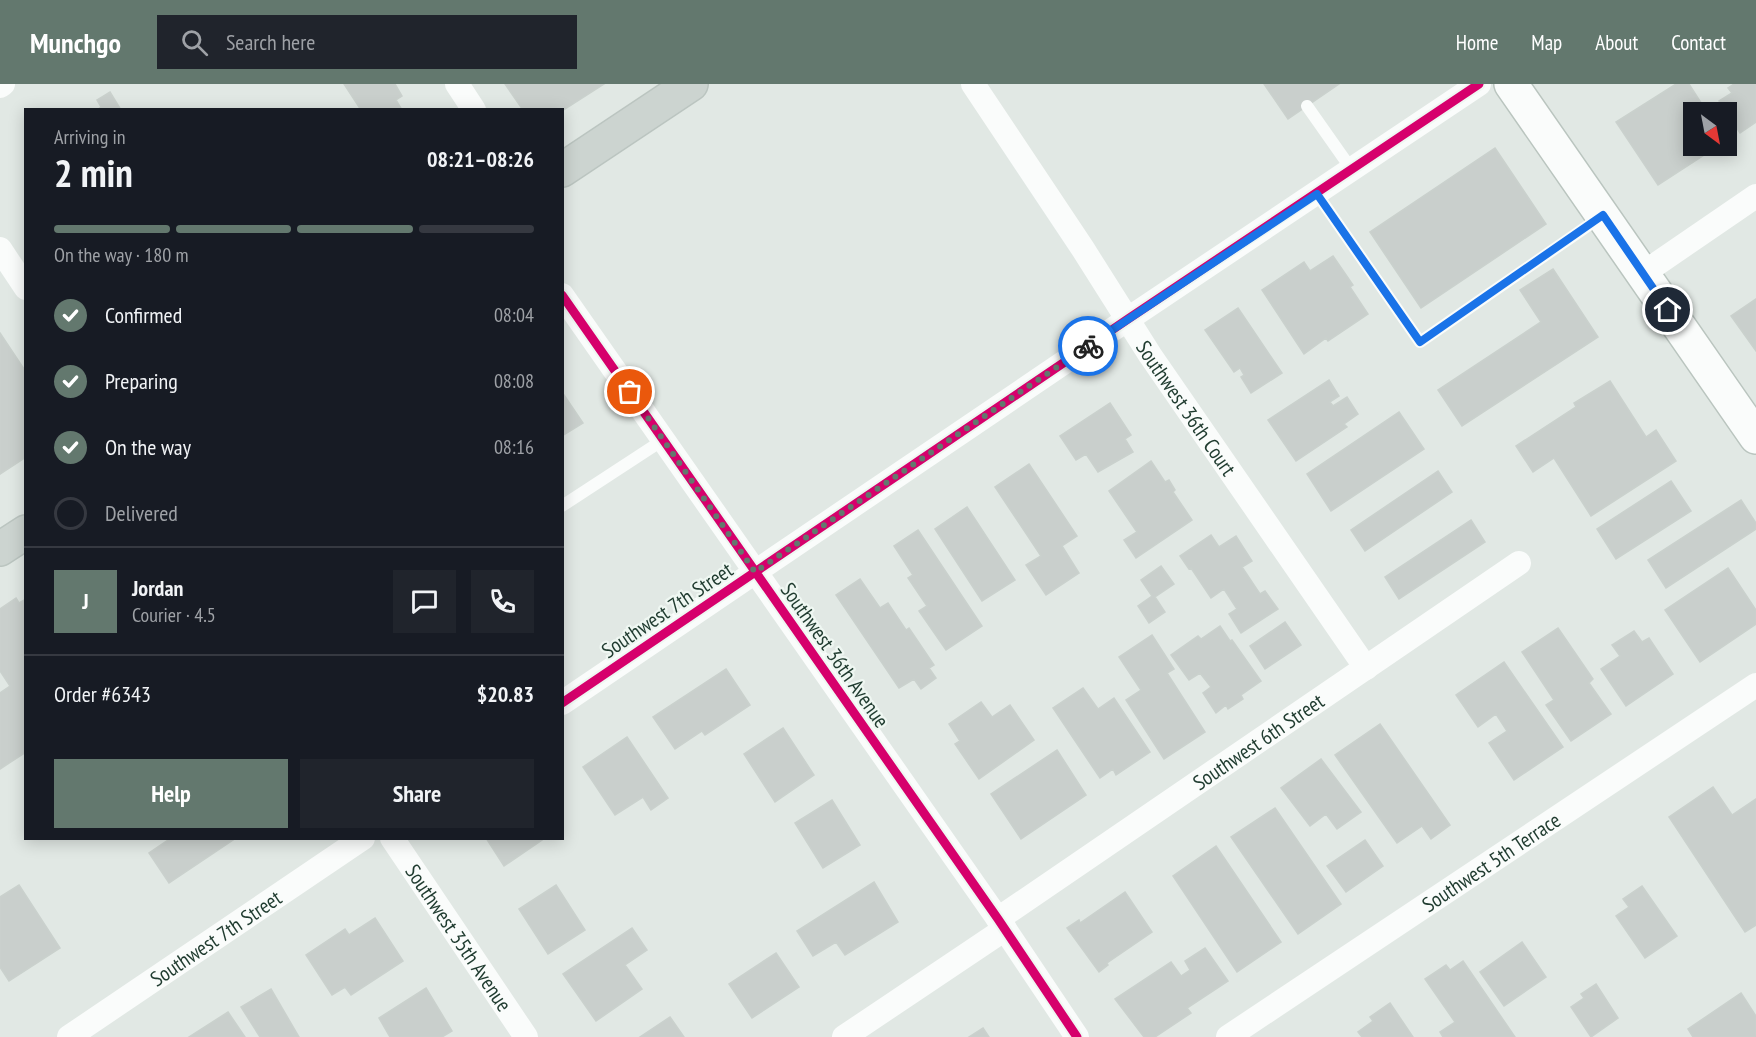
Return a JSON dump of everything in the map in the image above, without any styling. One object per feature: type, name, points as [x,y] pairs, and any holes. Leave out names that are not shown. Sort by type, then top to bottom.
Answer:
[{"type":"main road","points":[[564,169],[691,84]]},
{"type":"main road","points":[[1511,84],[1756,437]]},
{"type":"main road","points":[[0,549],[24,533]]},
{"type":"street","points":[[457,84],[473,108]]},
{"type":"street","name":"Southwest 36th Court","points":[[972,84],[1128,318],[1150,355],[1366,668]]},
{"type":"street","name":"Southwest 7th Street","points":[[564,702],[1128,318],[1352,171],[1479,84]]},
{"type":"street","points":[[1642,274],[1756,196]]},
{"type":"street","points":[[0,249],[24,285]]},
{"type":"street","name":"Southwest 36th Avenue","points":[[564,298],[1002,924],[1077,1037]]},
{"type":"street","name":"Southwest 6th Street","points":[[844,1037],[1366,668],[1519,563]]},
{"type":"street","name":"Southwest 5th Terrace","points":[[1228,1037],[1756,686]]},
{"type":"street","name":"Southwest 7th Street","points":[[69,1037],[360,840]]},
{"type":"street","name":"Southwest 35th Avenue","points":[[393,840],[526,1037]]},
{"type":"lane","points":[[1306,106],[1352,171]]},
{"type":"lane","points":[[1317,194],[1420,342],[1603,215]]},
{"type":"lane","points":[[564,505],[663,440]]},
{"type":"building","points":[[344,84],[395,84],[402,96],[396,100],[401,108],[360,108]]},
{"type":"building","points":[[505,84],[604,84],[564,110],[522,108]]},
{"type":"building","points":[[1264,84],[1339,84],[1288,119]]},
{"type":"building","points":[[1676,84],[1689,84],[1701,102],[1683,102],[1683,156],[1703,156],[1658,185],[1616,122]]},
{"type":"building","points":[[1734,84],[1756,84],[1756,122],[1740,133],[1737,128],[1737,102],[1719,101],[1732,93],[1728,88]]},
{"type":"building","points":[[110,92],[120,108],[100,108],[97,100]]},
{"type":"building","points":[[1495,148],[1546,224],[1421,308],[1370,232]]},
{"type":"building","points":[[1333,256],[1353,285],[1350,287],[1368,314],[1328,341],[1326,338],[1304,354],[1262,290],[1304,262],[1310,271]]},
{"type":"building","points":[[1553,269],[1598,337],[1462,426],[1438,390],[1541,322],[1520,290]]},
{"type":"building","points":[[1756,299],[1756,351],[1731,316]]},
{"type":"building","points":[[1238,308],[1282,373],[1251,393],[1241,377],[1244,375],[1240,368],[1234,372],[1205,330]]},
{"type":"building","points":[[0,333],[24,369],[24,458],[0,474]]},
{"type":"building","points":[[1329,380],[1339,396],[1330,402],[1333,406],[1347,397],[1358,414],[1344,424],[1347,427],[1296,461],[1268,420]]},
{"type":"building","points":[[1610,381],[1646,437],[1656,430],[1676,461],[1591,516],[1554,458],[1533,472],[1516,446],[1576,407],[1574,403]]},
{"type":"building","points":[[564,395],[583,423],[564,435]]},
{"type":"building","points":[[1110,403],[1131,435],[1125,439],[1133,452],[1098,472],[1086,454],[1076,460],[1060,436]]},
{"type":"building","points":[[1399,412],[1424,449],[1331,511],[1307,474]]},
{"type":"building","points":[[1151,461],[1165,482],[1169,480],[1175,490],[1173,492],[1192,520],[1136,558],[1124,540],[1137,532],[1109,491]]},
{"type":"building","points":[[1029,464],[1077,536],[1062,546],[1079,573],[1046,595],[1026,565],[1041,556],[995,487]]},
{"type":"building","points":[[1438,471],[1452,492],[1365,551],[1351,530]]},
{"type":"building","points":[[1671,481],[1691,511],[1616,559],[1597,529]]},
{"type":"building","points":[[1741,500],[1756,523],[1756,529],[1666,588],[1648,560]]},
{"type":"building","points":[[967,507],[1015,580],[982,601],[935,529]]},
{"type":"building","points":[[1471,520],[1485,542],[1399,599],[1385,577]]},
{"type":"building","points":[[918,530],[982,626],[946,650],[919,611],[927,606],[908,578],[913,575],[894,546]]},
{"type":"building","points":[[1211,535],[1219,547],[1236,536],[1252,561],[1242,567],[1260,594],[1265,591],[1278,609],[1241,633],[1229,614],[1237,609],[1224,589],[1211,598],[1180,556]]},
{"type":"building","points":[[1161,566],[1174,584],[1155,597],[1165,612],[1149,623],[1138,606],[1152,596],[1141,580]]},
{"type":"building","points":[[1728,568],[1756,610],[1756,624],[1700,662],[1665,610]]},
{"type":"building","points":[[860,579],[880,608],[888,603],[906,630],[909,628],[934,665],[929,668],[936,678],[921,689],[914,679],[899,688],[836,595]]},
{"type":"building","points":[[16,598],[19,603],[24,600],[24,753],[0,769],[0,693],[10,686],[0,671],[0,609]]},
{"type":"building","points":[[1285,622],[1301,645],[1265,669],[1250,646]]},
{"type":"building","points":[[1220,626],[1261,681],[1241,695],[1243,699],[1228,709],[1226,705],[1216,713],[1203,693],[1211,687],[1200,673],[1189,680],[1171,655],[1198,636],[1201,639]]},
{"type":"building","points":[[1558,628],[1593,679],[1589,683],[1611,714],[1571,741],[1546,705],[1554,700],[1522,652]]},
{"type":"building","points":[[1634,631],[1642,642],[1649,638],[1673,674],[1626,706],[1601,669],[1620,656],[1612,645]]},
{"type":"building","points":[[1152,635],[1174,669],[1167,673],[1205,732],[1164,759],[1126,700],[1141,690],[1119,657]]},
{"type":"building","points":[[1504,662],[1563,747],[1514,780],[1489,743],[1507,731],[1496,714],[1478,727],[1456,695]]},
{"type":"building","points":[[726,669],[750,705],[705,735],[702,731],[675,749],[653,717]]},
{"type":"building","points":[[1083,688],[1098,709],[1114,698],[1150,752],[1116,775],[1113,769],[1100,778],[1053,708]]},
{"type":"building","points":[[981,702],[992,717],[1010,705],[1034,740],[979,779],[955,744],[960,741],[949,724]]},
{"type":"building","points":[[1380,724],[1450,825],[1431,839],[1422,826],[1397,843],[1335,755]]},
{"type":"building","points":[[783,728],[814,775],[775,802],[744,754]]},
{"type":"building","points":[[627,737],[668,798],[651,810],[643,797],[615,815],[583,767]]},
{"type":"building","points":[[1057,750],[1086,795],[1021,839],[991,794]]},
{"type":"building","points":[[1321,759],[1361,812],[1337,829],[1326,814],[1310,826],[1281,788]]},
{"type":"building","points":[[1713,787],[1732,815],[1756,799],[1756,925],[1745,932],[1669,817]]},
{"type":"building","points":[[832,800],[860,845],[823,868],[795,823]]},
{"type":"building","points":[[1275,808],[1341,904],[1298,934],[1231,837]]},
{"type":"building","points":[[168,840],[233,840],[169,883],[149,853]]},
{"type":"building","points":[[487,840],[542,840],[504,866]]},
{"type":"building","points":[[1365,840],[1383,866],[1346,892],[1327,866]]},
{"type":"building","points":[[1216,846],[1281,942],[1237,972],[1173,876]]},
{"type":"building","points":[[874,882],[898,922],[845,955],[836,942],[813,956],[797,931]]},
{"type":"building","points":[[19,885],[60,948],[9,981],[0,967],[0,897]]},
{"type":"building","points":[[556,885],[585,930],[548,954],[519,909]]},
{"type":"building","points":[[1642,886],[1677,936],[1645,958],[1616,916],[1629,907],[1623,899]]},
{"type":"building","points":[[1125,892],[1152,932],[1107,963],[1108,965],[1099,972],[1067,928],[1079,920],[1080,923]]},
{"type":"building","points":[[375,918],[403,961],[351,995],[345,987],[332,995],[306,955],[345,929],[349,935]]},
{"type":"building","points":[[632,928],[647,950],[625,965],[642,989],[596,1021],[563,974]]},
{"type":"building","points":[[1522,942],[1546,977],[1504,1006],[1480,972]]},
{"type":"building","points":[[1205,948],[1228,981],[1187,1008],[1191,1013],[1155,1037],[1144,1037],[1115,999],[1171,962],[1181,976],[1190,970],[1185,961]]},
{"type":"building","points":[[776,953],[799,987],[752,1018],[729,984]]},
{"type":"building","points":[[1463,961],[1515,1037],[1443,1037],[1440,1032],[1455,1022],[1425,979],[1446,965],[1450,970]]},
{"type":"building","points":[[1596,984],[1618,1018],[1591,1037],[1571,1007],[1584,998],[1581,994]]},
{"type":"building","points":[[426,988],[452,1031],[442,1037],[390,1037],[379,1018]]},
{"type":"building","points":[[271,989],[299,1037],[260,1037],[241,1007]]},
{"type":"building","points":[[1741,993],[1756,1016],[1756,1037],[1693,1037],[1688,1029]]},
{"type":"building","points":[[1390,1003],[1413,1037],[1362,1037],[1358,1032],[1373,1021],[1370,1017]]},
{"type":"building","points":[[228,1012],[245,1037],[189,1037]]},
{"type":"building","points":[[670,1017],[684,1037],[640,1037]]},
{"type":"building","points":[[983,1028],[989,1037],[969,1037]]},
{"type":"cycle path","points":[[564,702],[1479,84]]},
{"type":"cycle path","points":[[564,298],[998,919],[1077,1037]]},
{"type":"way so far","points":[[630,392],[755,572],[1088,346]]},
{"type":"route","points":[[1088,346],[1317,194],[1420,342],[1603,215],[1668,310]]}]
